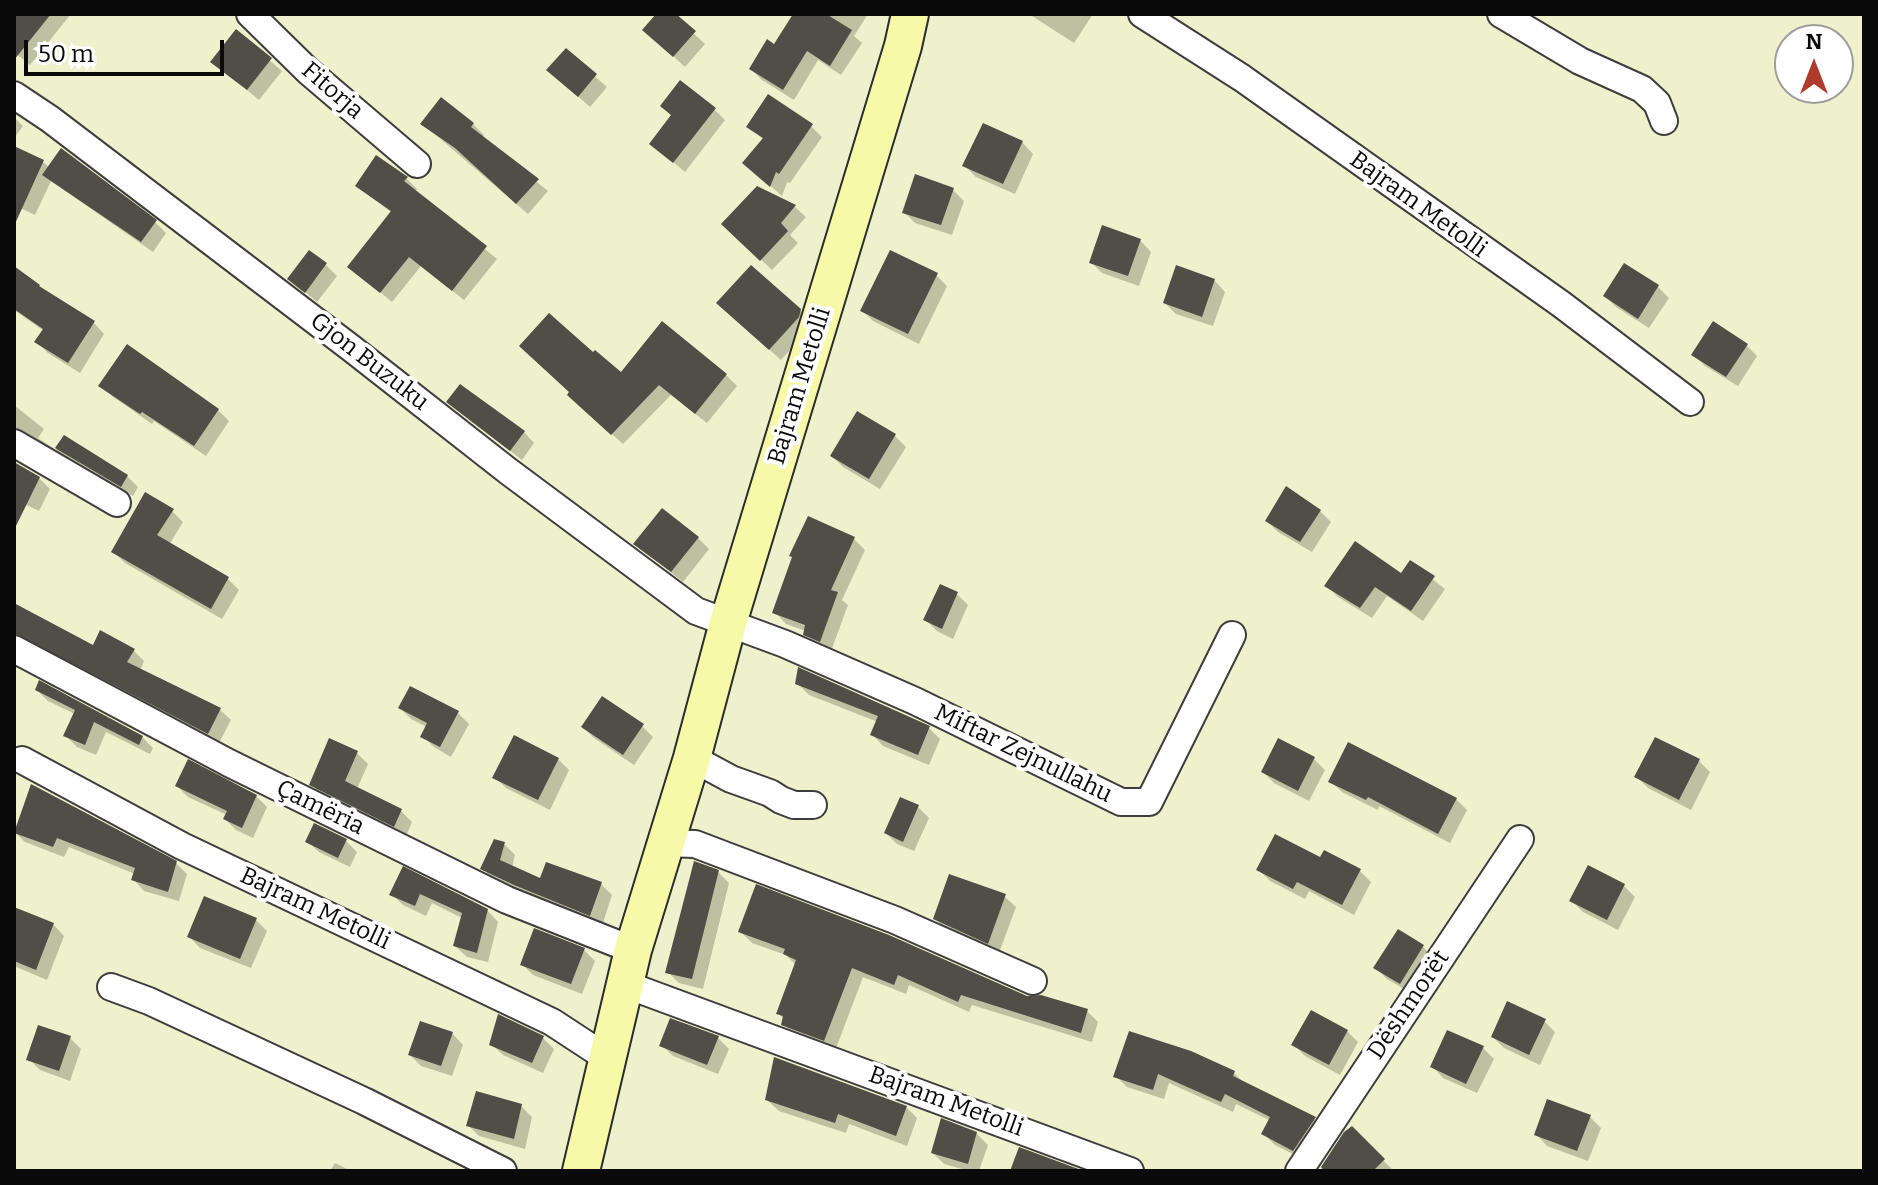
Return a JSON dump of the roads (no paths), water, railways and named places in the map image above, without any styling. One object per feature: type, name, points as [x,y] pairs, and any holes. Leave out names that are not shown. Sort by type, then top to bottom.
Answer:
[{"type":"main road","name":"Bajram Metolli","points":[[581,1171],[633,950],[910,14]]},
{"type":"street","name":"Fitorja","points":[[250,14],[308,71],[417,164]]},
{"type":"street","name":"Bajram Metolli","points":[[1142,14],[1242,78],[1561,304],[1690,402]]},
{"type":"street","points":[[1501,14],[1580,61],[1642,89],[1657,103],[1664,121]]},
{"type":"street","name":"Gjon Buzuku","points":[[14,95],[50,119],[508,471],[696,611],[728,623]]},
{"type":"street","points":[[14,443],[117,503]]},
{"type":"street","name":"Miftar Zejnullahu","points":[[728,623],[785,644],[915,701],[1121,802],[1149,802],[1232,635]]},
{"type":"street","name":"Çamëria","points":[[14,649],[229,763],[493,893],[633,950]]},
{"type":"street","points":[[692,758],[781,800],[794,805],[813,805]]},
{"type":"street","name":"Bajram Metolli","points":[[22,760],[182,846],[552,1022],[607,1058]]},
{"type":"street","name":"Dëshmorët","points":[[1299,1171],[1520,839]]},
{"type":"street","points":[[664,843],[695,844],[895,920],[1033,981]]},
{"type":"street","name":"Bajram Metolli","points":[[627,985],[1130,1171]]},
{"type":"street","points":[[111,987],[149,1001],[364,1101],[503,1171]]}]
